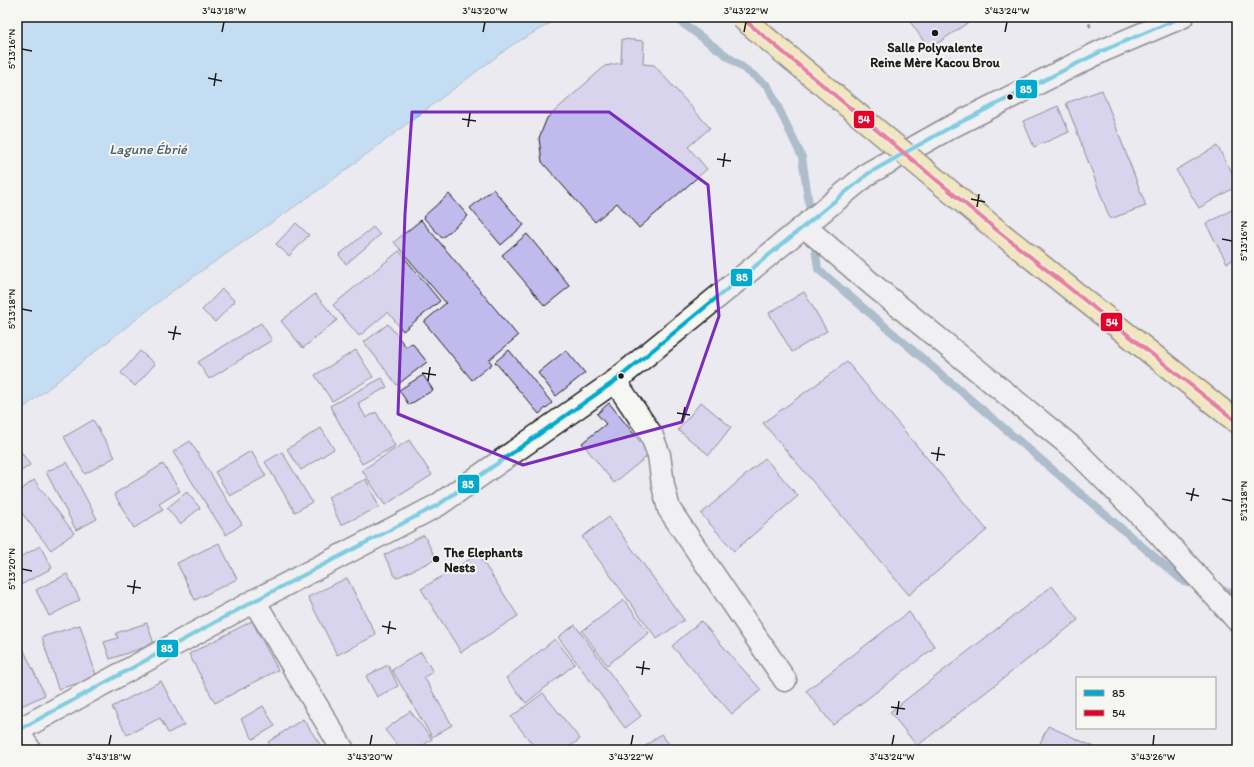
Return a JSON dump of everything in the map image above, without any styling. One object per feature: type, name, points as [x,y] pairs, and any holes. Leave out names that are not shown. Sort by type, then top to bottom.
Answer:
[{"type":"highway","points":[[741,17],[993,227],[1237,422]]},
{"type":"street","points":[[30,750],[17,731],[254,601],[438,505],[615,381],[869,173],[949,128],[1102,51],[1182,17]]},
{"type":"street","points":[[804,226],[874,286],[1073,448],[1159,534],[1237,620]]},
{"type":"street","points":[[615,381],[651,434],[659,455],[662,485],[669,509],[785,680]]},
{"type":"street","points":[[254,601],[343,750]]},
{"type":"highlighted area","points":[[412,112],[609,112],[708,185],[719,316],[682,422],[523,465],[398,414],[405,214]]},
{"type":"water","name":"Lagune Ébrié","points":[[17,17],[561,17],[512,45],[323,187],[171,292],[17,413]]},
{"type":"building","name":"Salle Polyvalente Reine Mère Kacou Brou","points":[[907,17],[976,17],[929,49]]},
{"type":"building","points":[[622,39],[644,41],[643,64],[654,65],[710,128],[688,147],[707,169],[639,228],[617,203],[595,222],[542,162],[539,138],[547,118],[605,66],[621,63]]},
{"type":"building","points":[[1102,90],[1146,206],[1110,219],[1066,103]]},
{"type":"building","points":[[1058,106],[1069,132],[1034,147],[1023,121]]},
{"type":"building","points":[[1217,146],[1237,181],[1237,186],[1199,208],[1176,170]]},
{"type":"building","points":[[493,189],[524,225],[501,245],[470,208]]},
{"type":"building","points":[[449,194],[468,216],[442,238],[423,217]]},
{"type":"building","points":[[1237,207],[1237,258],[1227,263],[1206,224]]},
{"type":"building","points":[[421,220],[518,336],[489,360],[492,364],[472,380],[424,322],[446,303],[394,242]]},
{"type":"building","points":[[296,223],[309,235],[289,256],[276,244]]},
{"type":"building","points":[[373,227],[380,235],[346,264],[339,255]]},
{"type":"building","points":[[527,234],[570,286],[545,306],[502,255]]},
{"type":"building","points":[[399,251],[440,301],[403,331],[388,312],[359,336],[333,305]]},
{"type":"building","points":[[222,289],[235,301],[215,322],[202,310]]},
{"type":"building","points":[[804,292],[827,331],[792,352],[769,313]]},
{"type":"building","points":[[315,294],[337,320],[303,348],[281,321]]},
{"type":"building","points":[[261,323],[272,340],[209,379],[198,362]]},
{"type":"building","points":[[388,324],[406,347],[412,343],[427,362],[397,385],[364,342]]},
{"type":"building","points":[[356,350],[373,377],[332,401],[315,375]]},
{"type":"building","points":[[509,350],[552,403],[539,414],[495,362]]},
{"type":"building","points":[[566,350],[585,373],[556,396],[538,373]]},
{"type":"building","points":[[140,351],[155,364],[135,386],[121,373]]},
{"type":"building","points":[[847,362],[987,530],[909,595],[763,423]]},
{"type":"building","points":[[423,375],[433,390],[409,405],[399,390]]},
{"type":"building","points":[[382,378],[387,387],[358,403],[366,418],[376,412],[395,446],[362,464],[330,406]]},
{"type":"building","points":[[701,402],[731,427],[709,455],[678,430]]},
{"type":"building","points":[[609,403],[650,454],[614,483],[582,443],[606,424],[597,414]]},
{"type":"building","points":[[93,420],[115,457],[85,474],[64,437]]},
{"type":"building","points":[[321,428],[334,449],[301,470],[287,449]]},
{"type":"building","points":[[409,440],[432,475],[385,505],[362,470]]},
{"type":"building","points":[[190,441],[242,524],[226,535],[173,452]]},
{"type":"building","points":[[17,446],[30,465],[17,474]]},
{"type":"building","points":[[251,451],[266,476],[230,496],[215,472]]},
{"type":"building","points":[[282,452],[312,502],[295,512],[265,462]]},
{"type":"building","points":[[765,458],[798,496],[734,551],[701,514]]},
{"type":"building","points":[[67,462],[97,519],[76,530],[46,472]]},
{"type":"building","points":[[163,464],[180,491],[159,504],[163,510],[134,528],[114,494]]},
{"type":"building","points":[[366,479],[379,507],[341,525],[328,497]]},
{"type":"building","points":[[34,480],[74,533],[51,550],[17,507],[17,493]]},
{"type":"building","points":[[187,492],[200,508],[180,524],[167,508]]},
{"type":"building","points":[[609,517],[684,620],[657,639],[582,537]]},
{"type":"building","points":[[424,535],[436,559],[396,578],[384,555]]},
{"type":"building","points":[[219,543],[237,579],[195,600],[177,563]]},
{"type":"building","points":[[40,546],[52,568],[17,587],[17,559]]},
{"type":"building","points":[[478,554],[518,616],[461,652],[421,589]]},
{"type":"building","points":[[67,574],[80,600],[49,616],[36,590]]},
{"type":"building","points":[[347,578],[376,635],[337,655],[308,597]]},
{"type":"building","points":[[1052,586],[1078,620],[917,746],[890,712]]},
{"type":"building","points":[[624,600],[649,633],[607,665],[582,631]]},
{"type":"building","points":[[909,612],[935,647],[833,725],[806,691]]},
{"type":"building","points":[[252,621],[278,670],[215,703],[189,654]]},
{"type":"building","points":[[701,621],[761,690],[732,714],[672,646]]},
{"type":"building","points":[[147,623],[154,644],[110,659],[104,642],[118,638],[116,633]]},
{"type":"building","points":[[80,625],[97,678],[58,689],[42,637]]},
{"type":"building","points":[[575,625],[641,716],[625,728],[558,637]]},
{"type":"building","points":[[17,636],[45,695],[17,708]]},
{"type":"building","points":[[555,639],[575,664],[526,703],[506,678]]},
{"type":"building","points":[[421,652],[433,672],[424,677],[452,725],[432,737],[392,670]]},
{"type":"building","points":[[388,665],[398,686],[377,697],[366,676]]},
{"type":"building","points":[[161,681],[184,725],[168,733],[160,718],[127,735],[112,707]]},
{"type":"building","points":[[543,693],[580,739],[565,750],[537,750],[511,717]]},
{"type":"building","points":[[263,706],[275,726],[253,739],[241,719]]},
{"type":"building","points":[[410,711],[432,739],[417,750],[401,750],[385,730]]},
{"type":"building","points":[[303,719],[321,746],[315,750],[273,750],[268,742]]},
{"type":"building","points":[[1048,726],[1101,750],[1037,750]]},
{"type":"building","points":[[661,734],[674,750],[640,750]]},
{"type":"waterway","points":[[674,17],[768,86],[802,157],[811,218]]},
{"type":"waterway","points":[[814,240],[818,269],[1184,582],[1199,585]]},
{"type":"waterway","points":[[1216,589],[1237,594]]},
{"type":"transit line","name":"54","points":[[741,17],[993,227],[1237,422]]},
{"type":"transit line","name":"85","points":[[17,731],[254,601],[438,505],[615,381],[869,173],[949,128],[1102,51],[1182,17]]},
{"type":"place","name":"Salle Polyvalente Reine Mère Kacou Brou","points":[[935,33]]},
{"type":"place","name":"The Elephants Nests","points":[[436,559]]}]
